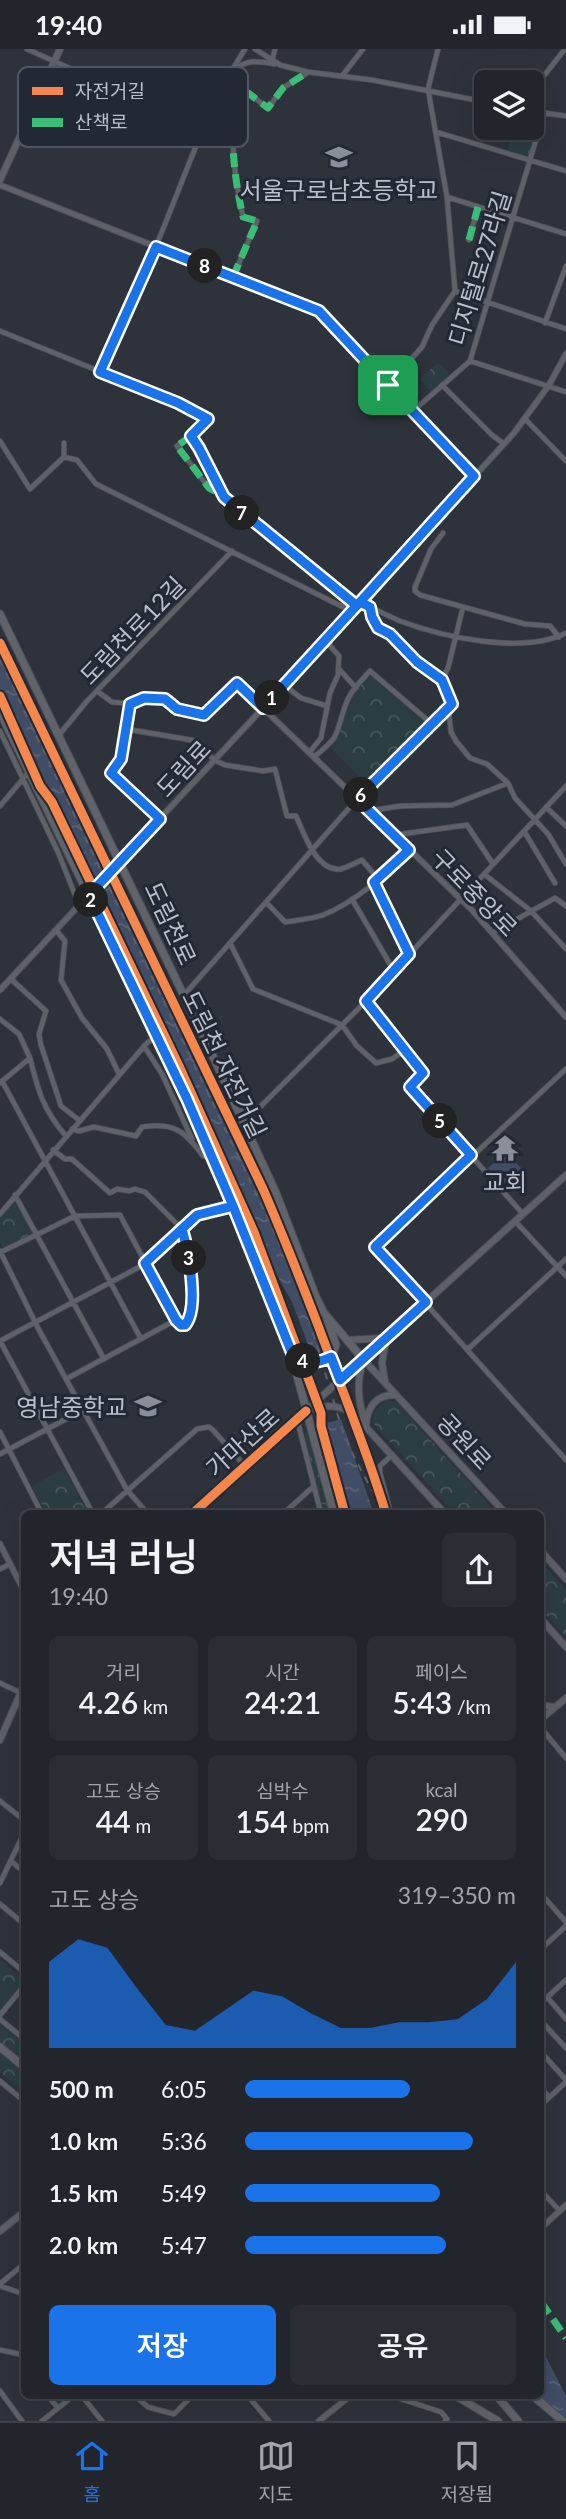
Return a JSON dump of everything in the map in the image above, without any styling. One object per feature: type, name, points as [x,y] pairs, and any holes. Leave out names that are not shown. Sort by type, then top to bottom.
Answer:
[{"type":"main road","points":[[52,67],[60,49]]},
{"type":"main road","points":[[0,183],[18,143]]},
{"type":"main road","points":[[0,614],[0,622]]},
{"type":"main road","name":"도림천로","points":[[0,614],[238,1110],[276,1193],[324,1313],[363,1359]]},
{"type":"main road","points":[[0,712],[91,893],[233,1206],[292,1353],[333,1510]]},
{"type":"main road","name":"가마산로","points":[[196,1510],[566,1175]]},
{"type":"main road","points":[[292,1353],[312,1363],[331,1357],[335,1351],[335,1339],[324,1313]]},
{"type":"main road","points":[[347,1340],[386,1338],[382,1363],[386,1384]]},
{"type":"main road","points":[[363,1359],[357,1386],[366,1426]]},
{"type":"main road","name":"공원로","points":[[363,1359],[502,1510]]},
{"type":"main road","points":[[366,1426],[369,1411],[376,1401],[387,1395],[396,1395]]},
{"type":"main road","points":[[306,1411],[330,1405],[345,1408],[366,1426],[441,1510]]},
{"type":"main road","points":[[544,1554],[566,1579]]},
{"type":"main road","points":[[544,1622],[566,1647]]},
{"type":"main road","points":[[0,1740],[21,1693]]},
{"type":"main road","points":[[544,1716],[566,1698]]},
{"type":"main road","points":[[544,1705],[555,1707]]},
{"type":"main road","points":[[0,2047],[21,2064]]},
{"type":"main road","points":[[0,2231],[21,2214]]},
{"type":"main road","points":[[461,2399],[498,2421]]},
{"type":"main road","points":[[499,2399],[517,2421]]},
{"type":"main road","points":[[537,2399],[563,2421]]},
{"type":"street","points":[[27,49],[65,67]]},
{"type":"street","points":[[234,67],[245,49]]},
{"type":"street","points":[[255,49],[280,65]]},
{"type":"street","points":[[272,61],[275,49]]},
{"type":"street","points":[[342,76],[363,49]]},
{"type":"street","points":[[388,385],[422,347],[432,325],[455,291],[447,197],[428,89],[438,49]]},
{"type":"street","points":[[544,75],[565,49]]},
{"type":"street","points":[[237,67],[257,61],[308,72],[428,89],[474,99]]},
{"type":"street","points":[[248,93],[268,108],[283,88],[308,72]]},
{"type":"street","points":[[544,113],[566,116]]},
{"type":"street","points":[[436,132],[566,171]]},
{"type":"street","name":"디지털로27라길","points":[[413,411],[470,361],[536,140]]},
{"type":"street","points":[[100,372],[156,247],[197,147]]},
{"type":"street","points":[[233,277],[257,221],[243,217],[234,147]]},
{"type":"street","points":[[0,183],[319,311],[474,476]]},
{"type":"street","points":[[447,197],[566,234]]},
{"type":"street","points":[[469,240],[478,207]]},
{"type":"street","points":[[545,323],[566,266]]},
{"type":"street","points":[[455,291],[566,330]]},
{"type":"street","points":[[0,331],[178,403],[208,419],[177,446],[209,488],[257,522],[304,560],[319,577],[358,604],[400,621],[455,636],[518,643],[559,637],[566,633]]},
{"type":"street","name":"도림로","points":[[0,990],[504,444],[549,386],[566,354]]},
{"type":"street","points":[[470,361],[566,392]]},
{"type":"street","points":[[442,385],[504,444]]},
{"type":"street","points":[[525,419],[566,461]]},
{"type":"street","points":[[191,436],[221,494]]},
{"type":"street","points":[[0,441],[30,489],[65,457]]},
{"type":"street","points":[[64,443],[65,457]]},
{"type":"street","points":[[65,457],[77,460],[96,484],[351,611]]},
{"type":"street","points":[[443,533],[431,549],[415,591],[420,595],[525,624],[550,626],[559,637]]},
{"type":"street","name":"도림천로12길","points":[[59,735],[97,691],[232,551]]},
{"type":"street","points":[[183,995],[357,799],[452,704],[442,680],[417,662],[390,634],[378,628],[370,607]]},
{"type":"street","points":[[442,680],[448,668],[463,607]]},
{"type":"street","points":[[312,755],[321,738],[327,706],[339,669],[339,656],[325,640]]},
{"type":"street","points":[[339,669],[356,688]]},
{"type":"street","points":[[312,755],[332,741],[341,713],[370,671],[432,724]]},
{"type":"street","points":[[97,691],[112,702],[130,704],[144,698],[165,699],[177,709],[204,715],[237,683],[263,708]]},
{"type":"street","points":[[284,685],[301,698],[327,706]]},
{"type":"street","points":[[130,704],[121,759],[111,773],[160,819]]},
{"type":"street","points":[[448,707],[451,731],[456,741],[470,758],[487,764],[508,783],[515,798],[548,834],[565,861]]},
{"type":"street","name":"구로중앙로","points":[[263,708],[461,899],[565,1014]]},
{"type":"street","points":[[126,729],[197,741],[214,760],[225,765],[263,771],[275,769],[287,816],[296,816],[312,851],[331,868],[340,869],[362,860],[376,880],[409,954]]},
{"type":"street","points":[[0,731],[58,852],[79,905]]},
{"type":"street","points":[[0,806],[29,772]]},
{"type":"street","points":[[369,811],[410,805],[452,805],[508,783]]},
{"type":"street","points":[[238,1110],[260,1107],[366,1001],[565,788]]},
{"type":"street","points":[[546,807],[566,826]]},
{"type":"street","points":[[394,835],[467,825],[493,864]]},
{"type":"street","points":[[524,831],[555,883]]},
{"type":"street","points":[[266,902],[285,922],[322,915],[352,899],[409,850]]},
{"type":"street","points":[[484,874],[531,911],[566,949]]},
{"type":"street","points":[[492,933],[555,898],[566,906]]},
{"type":"street","points":[[352,899],[394,971]]},
{"type":"street","points":[[56,930],[65,941],[61,980],[82,1018],[107,1049],[119,1075]]},
{"type":"street","points":[[230,943],[253,989],[342,1025],[357,1047],[376,1063],[391,1059],[405,1050]]},
{"type":"street","points":[[11,979],[46,1011],[38,1034],[41,1045],[61,1106],[79,1120]]},
{"type":"street","points":[[366,1001],[423,1073],[410,1087],[523,1214]]},
{"type":"street","points":[[0,1019],[19,1034],[49,1116],[66,1136]]},
{"type":"street","points":[[0,1214],[43,1161],[144,1046],[156,1036]]},
{"type":"street","points":[[144,1046],[162,1074],[192,1140],[203,1156],[212,1156]]},
{"type":"street","points":[[30,1058],[1,1082],[141,1339]]},
{"type":"street","points":[[566,1069],[375,1247],[566,1460]]},
{"type":"street","points":[[72,1129],[79,1131],[94,1127],[136,1136],[142,1127],[168,1126],[183,1132],[192,1140]]},
{"type":"street","points":[[53,1150],[65,1159],[72,1159],[110,1193],[117,1189],[145,1192],[182,1229],[191,1275],[190,1316],[184,1325],[176,1320],[120,1215],[75,1216],[0,1251],[127,1490],[144,1510]]},
{"type":"street","points":[[15,1195],[104,1359]]},
{"type":"street","points":[[91,1510],[0,1341],[35,1320],[111,1284],[145,1263],[197,1215],[233,1206]]},
{"type":"street","points":[[515,1221],[566,1276]]},
{"type":"street","points":[[468,1349],[566,1259]]},
{"type":"street","points":[[66,1379],[176,1320]]},
{"type":"street","points":[[0,1454],[83,1410]]},
{"type":"street","points":[[297,1418],[320,1510]]},
{"type":"street","points":[[105,1510],[197,1429],[209,1427],[213,1430],[245,1466]]},
{"type":"street","points":[[0,1431],[40,1510]]},
{"type":"street","points":[[390,1510],[380,1466],[392,1454]]},
{"type":"street","points":[[287,1510],[314,1486]]},
{"type":"street","points":[[0,1544],[21,1582]]},
{"type":"street","points":[[0,1569],[10,1564]]},
{"type":"street","points":[[0,1683],[21,1688]]},
{"type":"street","points":[[544,1732],[566,1758]]},
{"type":"street","points":[[0,1801],[21,1818]]},
{"type":"street","points":[[0,1883],[21,1839]]},
{"type":"street","points":[[11,1861],[21,1869]]},
{"type":"street","points":[[544,1898],[566,1924],[544,1946]]},
{"type":"street","points":[[0,1904],[21,1922]]},
{"type":"street","points":[[0,1952],[21,1970]]},
{"type":"street","points":[[544,2000],[565,1984]]},
{"type":"street","points":[[21,1990],[0,2017],[21,2036]]},
{"type":"street","points":[[547,1997],[566,2019]]},
{"type":"street","points":[[544,2024],[566,2048]]},
{"type":"street","points":[[544,2055],[566,2081],[544,2102]]},
{"type":"street","points":[[0,2081],[21,2098]]},
{"type":"street","points":[[544,2091],[549,2097]]},
{"type":"street","points":[[544,2194],[560,2211]]},
{"type":"street","points":[[544,2225],[566,2205]]},
{"type":"street","points":[[21,2267],[0,2285],[21,2293]]},
{"type":"street","points":[[0,2350],[21,2354]]},
{"type":"street","points":[[0,2391],[21,2421]]},
{"type":"street","points":[[50,2399],[58,2408]]},
{"type":"street","points":[[42,2421],[69,2399]]},
{"type":"street","points":[[84,2399],[101,2421]]},
{"type":"street","points":[[139,2399],[148,2407],[174,2414],[189,2399]]},
{"type":"street","points":[[251,2399],[269,2421]]},
{"type":"street","points":[[320,2421],[347,2399]]},
{"type":"street","points":[[401,2399],[441,2412],[447,2419],[445,2421]]},
{"type":"green space","points":[[511,140],[534,140],[529,158],[507,152]]},
{"type":"green space","points":[[438,363],[451,375],[431,392],[419,379]]},
{"type":"green space","points":[[369,677],[373,677],[426,723],[425,727],[366,783],[332,746],[352,695]]},
{"type":"green space","points":[[15,1200],[33,1234],[3,1248],[0,1243],[0,1218]]},
{"type":"green space","points":[[387,1400],[396,1402],[493,1510],[451,1510],[373,1423],[374,1415]]},
{"type":"green space","points":[[309,1431],[331,1510],[323,1510],[303,1433]]},
{"type":"green space","points":[[64,1469],[86,1510],[45,1510],[32,1486]]},
{"type":"green space","points":[[544,1565],[566,1590],[566,1637],[544,1612]]},
{"type":"green space","points":[[0,1959],[21,1978],[21,1985],[0,2010]]},
{"type":"green space","points":[[0,2023],[21,2041],[21,2090],[0,2072]]},
{"type":"water","points":[[0,647],[292,1261],[321,1348],[319,1357],[310,1350],[292,1302],[263,1250],[183,1069],[0,689]]},
{"type":"water","points":[[503,1155],[508,1160],[511,1158],[525,1172],[509,1187],[497,1173],[494,1174],[488,1168]]},
{"type":"water","points":[[341,1419],[373,1510],[351,1510],[324,1424]]},
{"type":"water","points":[[544,2353],[566,2396],[566,2421],[555,2421],[544,2410],[539,2399],[544,2399]]},
{"type":"railway","points":[[0,660],[265,1212],[302,1296],[342,1429],[383,1510]]},
{"type":"marked path","points":[[248,93],[268,108],[283,88],[308,72]]},
{"type":"marked path","points":[[233,147],[243,217],[257,221],[233,277]]},
{"type":"marked path","points":[[469,240],[478,207]]},
{"type":"marked path","points":[[208,419],[191,436],[221,494]]},
{"type":"marked path","points":[[191,436],[177,446],[209,488],[257,522],[356,606]]},
{"type":"marked path","points":[[544,2306],[566,2338]]},
{"type":"cycle path","name":"도림천 자전거길","points":[[0,643],[263,1189],[299,1275],[385,1510]]},
{"type":"cycle path","points":[[0,696],[40,786],[52,802],[180,1068],[254,1232],[321,1413],[321,1426],[344,1510]]},
{"type":"cycle path","points":[[196,1510],[306,1411]]},
{"type":"place","name":"서울구로남초등학교","points":[[339,157]]},
{"type":"place","name":"교회","points":[[505,1148]]},
{"type":"place","name":"영남중학교","points":[[148,1406]]},
{"type":"route","points":[[388,385],[319,311],[156,247],[100,372],[178,403],[208,419],[191,436],[221,494],[237,510],[257,522],[304,560],[319,577],[356,605],[360,602],[370,607],[378,628],[390,634],[417,662],[442,680],[452,704],[357,799],[409,850],[374,882],[409,954],[366,1001],[423,1073],[410,1087],[471,1155],[375,1247],[426,1302],[340,1380],[331,1357],[318,1363],[307,1363],[292,1353],[233,1206],[230,1207],[197,1215],[145,1263],[176,1320],[182,1326],[185,1325],[190,1316],[191,1285],[189,1259],[182,1229],[197,1215],[233,1206],[187,1099],[89,895],[160,819],[111,773],[121,759],[130,704],[144,698],[165,699],[177,709],[204,715],[237,683],[263,708],[325,640],[360,602],[433,522],[474,476],[388,385]]}]
